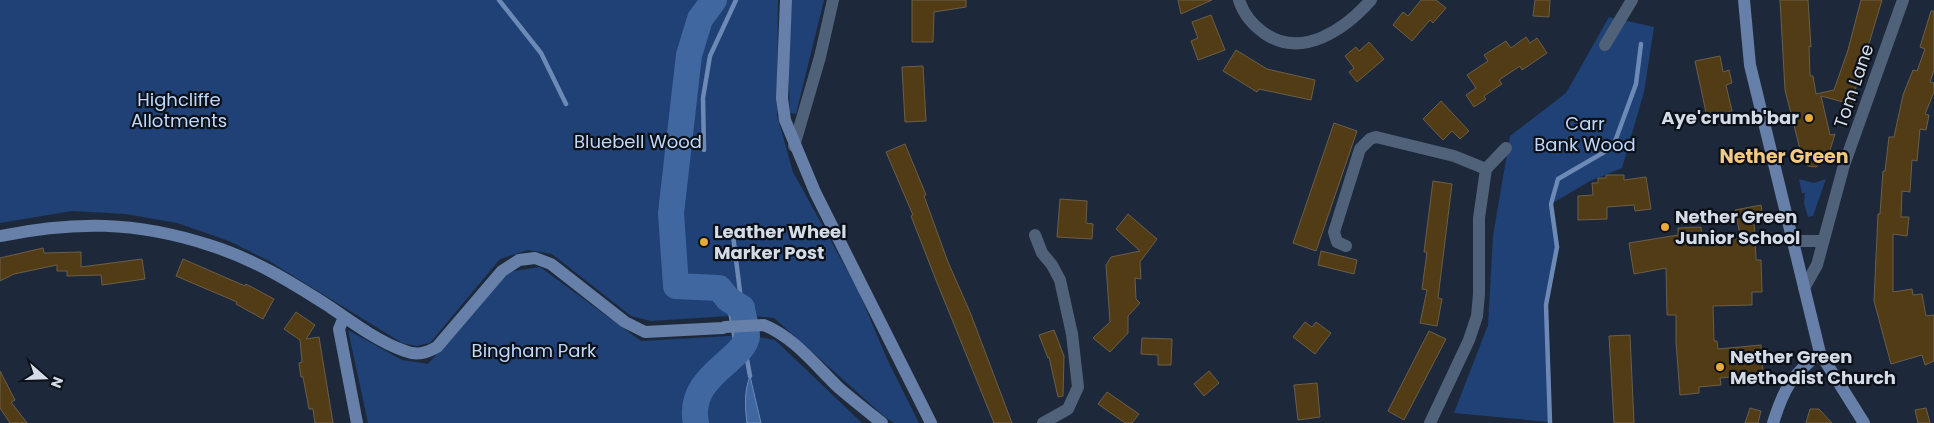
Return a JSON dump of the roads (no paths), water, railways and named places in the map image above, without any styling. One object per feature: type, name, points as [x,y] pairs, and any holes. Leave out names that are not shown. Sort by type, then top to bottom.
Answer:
[{"type":"street","points":[[786,0],[782,98],[785,120],[794,146],[931,423]]},
{"type":"street","points":[[794,146],[820,57],[833,0]]},
{"type":"street","points":[[1239,0],[1248,20],[1258,29],[1283,44],[1298,45],[1330,34],[1364,9],[1372,0]]},
{"type":"street","points":[[1605,45],[1632,0]]},
{"type":"street","points":[[1744,0],[1750,65],[1820,352],[1864,423]]},
{"type":"street","name":"Tom Lane","points":[[1804,288],[1816,265],[1844,165],[1903,0]]},
{"type":"street","points":[[1346,246],[1337,242],[1334,232],[1360,149],[1370,139],[1376,137],[1454,156],[1486,169]]},
{"type":"street","points":[[1430,423],[1469,340],[1477,316],[1479,294],[1479,218],[1486,169],[1506,148]]},
{"type":"street","points":[[0,236],[68,225],[119,225],[165,232],[210,245],[265,266],[344,317],[405,351],[423,354],[437,347],[502,270],[519,260],[535,258],[550,264],[625,322],[645,332],[659,333],[764,325],[798,349],[842,390],[882,423]]},
{"type":"street","points":[[1035,236],[1042,253],[1052,265],[1060,280],[1072,334],[1078,387],[1068,409],[1043,423]]},
{"type":"street","points":[[1793,241],[1822,241]]},
{"type":"street","points":[[344,317],[339,329],[357,423]]},
{"type":"street","points":[[1773,423],[1782,398],[1797,372],[1820,352]]},
{"type":"waterway","points":[[499,0],[541,53],[566,104]]},
{"type":"waterway","points":[[696,423],[695,407],[699,393],[707,381],[744,345],[747,336],[742,308],[728,299],[719,288],[676,286],[671,213],[689,55],[700,19],[714,0]]},
{"type":"waterway","points":[[704,150],[703,98],[710,56],[736,0]]},
{"type":"waterway","points":[[1550,423],[1546,305],[1557,247],[1551,204],[1558,179],[1613,147],[1636,84],[1641,44]]},
{"type":"waterway","points":[[733,235],[742,308]]},
{"type":"waterway","points":[[725,362],[735,340],[728,299]]},
{"type":"waterway","points":[[744,343],[750,376]]},
{"type":"place","name":"Aye'crumb'bar","points":[[1809,118]]},
{"type":"place","name":"Nether Green Junior School","points":[[1665,227]]},
{"type":"place","name":"Leather Wheel Marker Post","points":[[704,242]]},
{"type":"place","name":"Nether Green Methodist Church","points":[[1720,367]]},
{"type":"district","name":"Nether Green","points":[[1784,156]]},
{"type":"park label","name":"Highcliffe Allotments","points":[[179,110]]},
{"type":"park label","name":"Carr Bank Wood","points":[[1585,134]]},
{"type":"park label","name":"Bluebell Wood","points":[[638,142]]},
{"type":"park label","name":"Bingham Park","points":[[534,351]]}]
